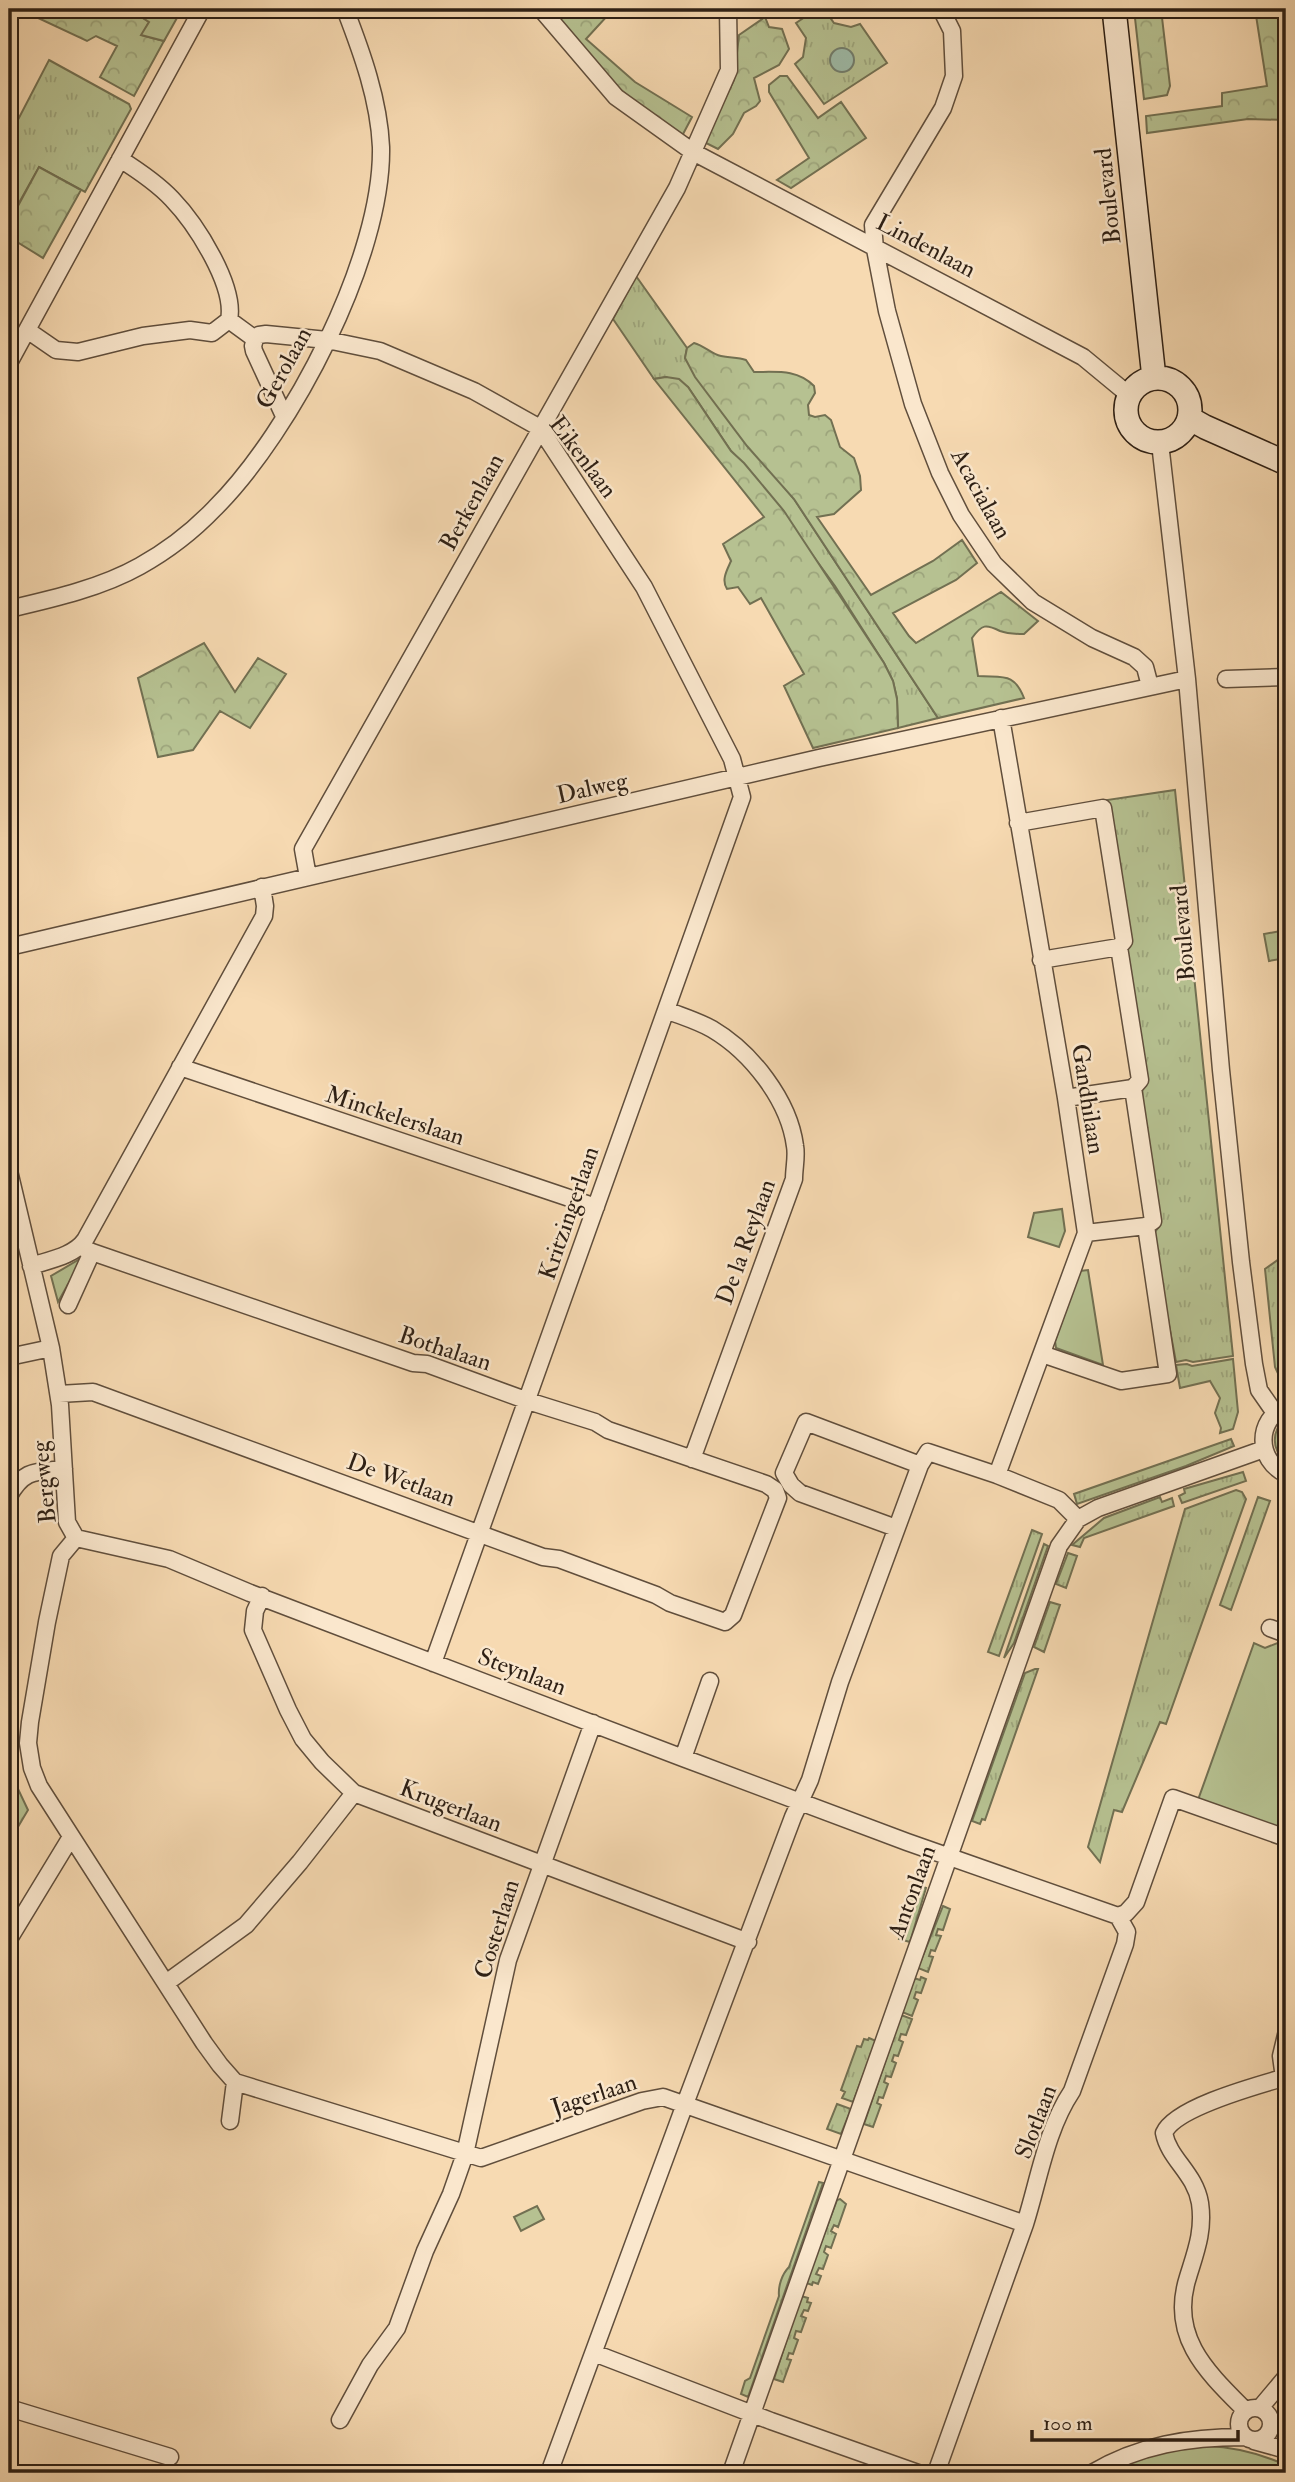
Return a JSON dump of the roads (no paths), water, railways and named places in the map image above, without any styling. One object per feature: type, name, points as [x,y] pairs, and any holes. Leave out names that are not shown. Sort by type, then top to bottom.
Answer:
[{"type":"street","points":[[9,363],[202,9]]},
{"type":"street","name":"Gerolaan","points":[[9,609],[71,594],[127,572],[178,541],[216,508],[252,466],[327,340],[356,273],[369,233],[378,192],[381,148],[374,96],[345,9]]},
{"type":"street","name":"Lindenlaan","points":[[541,9],[616,97],[693,152],[1083,358],[1129,395]]},
{"type":"street","name":"Berkenlaan","points":[[308,877],[303,849],[677,188],[729,70],[728,9]]},
{"type":"street","name":"Acacialaan","points":[[941,9],[952,31],[954,76],[943,108],[873,225],[887,311],[914,404],[940,473],[961,515],[994,564],[1033,602],[1092,638],[1134,657],[1145,667],[1150,686]]},
{"type":"street","name":"Boulevard","points":[[1114,9],[1154,378]]},
{"type":"street","points":[[27,330],[56,350],[78,352],[143,336],[190,330],[212,333],[229,320],[231,309],[227,292],[206,246],[174,201],[156,184],[120,159]]},
{"type":"street","points":[[229,320],[255,340],[254,351],[284,416]]},
{"type":"street","name":"Eikenlaan","points":[[255,340],[259,335],[267,334],[327,340],[380,351],[474,391],[540,428],[644,587],[732,759],[738,778]]},
{"type":"street","points":[[1154,378],[1172,381],[1180,387],[1189,403],[1189,418],[1180,434],[1160,443],[1142,439],[1130,427],[1125,411],[1129,395],[1140,383],[1154,378]]},
{"type":"street","points":[[1189,418],[1286,463]]},
{"type":"street","name":"Boulevard","points":[[1160,443],[1187,679],[1241,1262],[1259,1390],[1281,1409]]},
{"type":"street","points":[[1226,679],[1286,677]]},
{"type":"street","name":"Dalweg","points":[[9,947],[1001,718],[1187,679]]},
{"type":"street","name":"Gandhilaan","points":[[997,1475],[1086,1233],[1066,1098],[1001,718]]},
{"type":"street","name":"Kritzingerlaan","points":[[433,1663],[742,797],[738,778]]},
{"type":"street","points":[[1018,822],[1103,808],[1124,941],[1119,947],[1041,960]]},
{"type":"street","points":[[68,1306],[86,1249],[180,1067],[264,916],[262,887]]},
{"type":"street","points":[[1066,1098],[1133,1088],[1140,1080],[1119,947]]},
{"type":"street","name":"De la Reylaan","points":[[666,1010],[711,1028],[743,1052],[761,1070],[787,1119],[795,1146],[794,1179],[692,1458]]},
{"type":"street","name":"Minckelerslaan","points":[[180,1067],[596,1207]]},
{"type":"street","points":[[1086,1233],[1146,1226],[1153,1221],[1133,1088]]},
{"type":"street","name":"Bergweg","points":[[9,1171],[51,1348],[59,1394],[67,1522],[76,1538],[61,1556],[45,1636],[28,1743],[32,1768],[39,1786],[71,1837],[220,2065],[235,2082]]},
{"type":"street","points":[[1042,1354],[1122,1381],[1168,1374],[1146,1226]]},
{"type":"street","points":[[31,1266],[86,1249]]},
{"type":"street","name":"Bothalaan","points":[[86,1249],[413,1363],[427,1364],[595,1422],[608,1430],[766,1484],[775,1490],[778,1498],[733,1615],[724,1622]]},
{"type":"street","points":[[9,1357],[51,1348]]},
{"type":"street","name":"De Wetlaan","points":[[59,1394],[93,1392],[543,1557],[559,1559],[656,1595],[670,1604],[724,1622]]},
{"type":"street","points":[[1281,1409],[1265,1429],[1264,1449],[1273,1465],[1286,1474]]},
{"type":"street","points":[[896,1528],[800,1493],[784,1473],[806,1422],[920,1465]]},
{"type":"street","points":[[549,2473],[685,2104],[810,1780],[840,1682],[896,1528],[920,1465],[928,1452],[997,1475],[1059,1500],[1078,1519],[1098,1508],[1264,1449]]},
{"type":"street","points":[[9,1496],[16,1483],[26,1474],[64,1469]]},
{"type":"street","name":"Antonlaan","points":[[731,2473],[1059,1546],[1078,1519]]},
{"type":"street","name":"Steynlaan","points":[[76,1538],[169,1559],[683,1758],[1118,1916]]},
{"type":"street","name":"Krugerlaan","points":[[262,1596],[255,1611],[253,1630],[288,1710],[303,1739],[354,1793],[748,1942]]},
{"type":"street","points":[[1270,1628],[1286,1634]]},
{"type":"street","points":[[683,1758],[710,1681]]},
{"type":"street","name":"Costerlaan","points":[[340,2420],[370,2365],[397,2328],[425,2251],[451,2194],[465,2154],[508,1960],[593,1724]]},
{"type":"street","points":[[166,1983],[246,1925],[354,1793]]},
{"type":"street","points":[[1118,1916],[1131,1909],[1139,1896],[1173,1798],[1286,1838]]},
{"type":"street","points":[[9,1939],[71,1837]]},
{"type":"street","name":"Slotlaan","points":[[936,2473],[1025,2224],[1038,2183],[1042,2157],[1061,2108],[1072,2091],[1125,1944],[1126,1932],[1118,1916]]},
{"type":"street","points":[[1092,2473],[1129,2454],[1164,2443],[1204,2437],[1262,2439],[1268,2435],[1271,2427],[1259,2413],[1203,2366],[1185,2331],[1182,2302],[1187,2278],[1199,2247],[1202,2224],[1192,2179],[1169,2147],[1164,2133],[1170,2124],[1190,2110],[1285,2077],[1281,2056],[1286,2035]]},
{"type":"street","points":[[230,2121],[235,2082]]},
{"type":"street","name":"Jagerlaan","points":[[235,2082],[481,2158],[642,2101],[663,2097],[1025,2224]]},
{"type":"street","points":[[594,2353],[918,2473]]},
{"type":"street","points":[[1286,2377],[1259,2413],[1238,2421],[1240,2432],[1249,2439],[1286,2448]]},
{"type":"street","points":[[9,2407],[170,2457]]},
{"type":"street","points":[[1259,2413],[1286,2448]]}]
